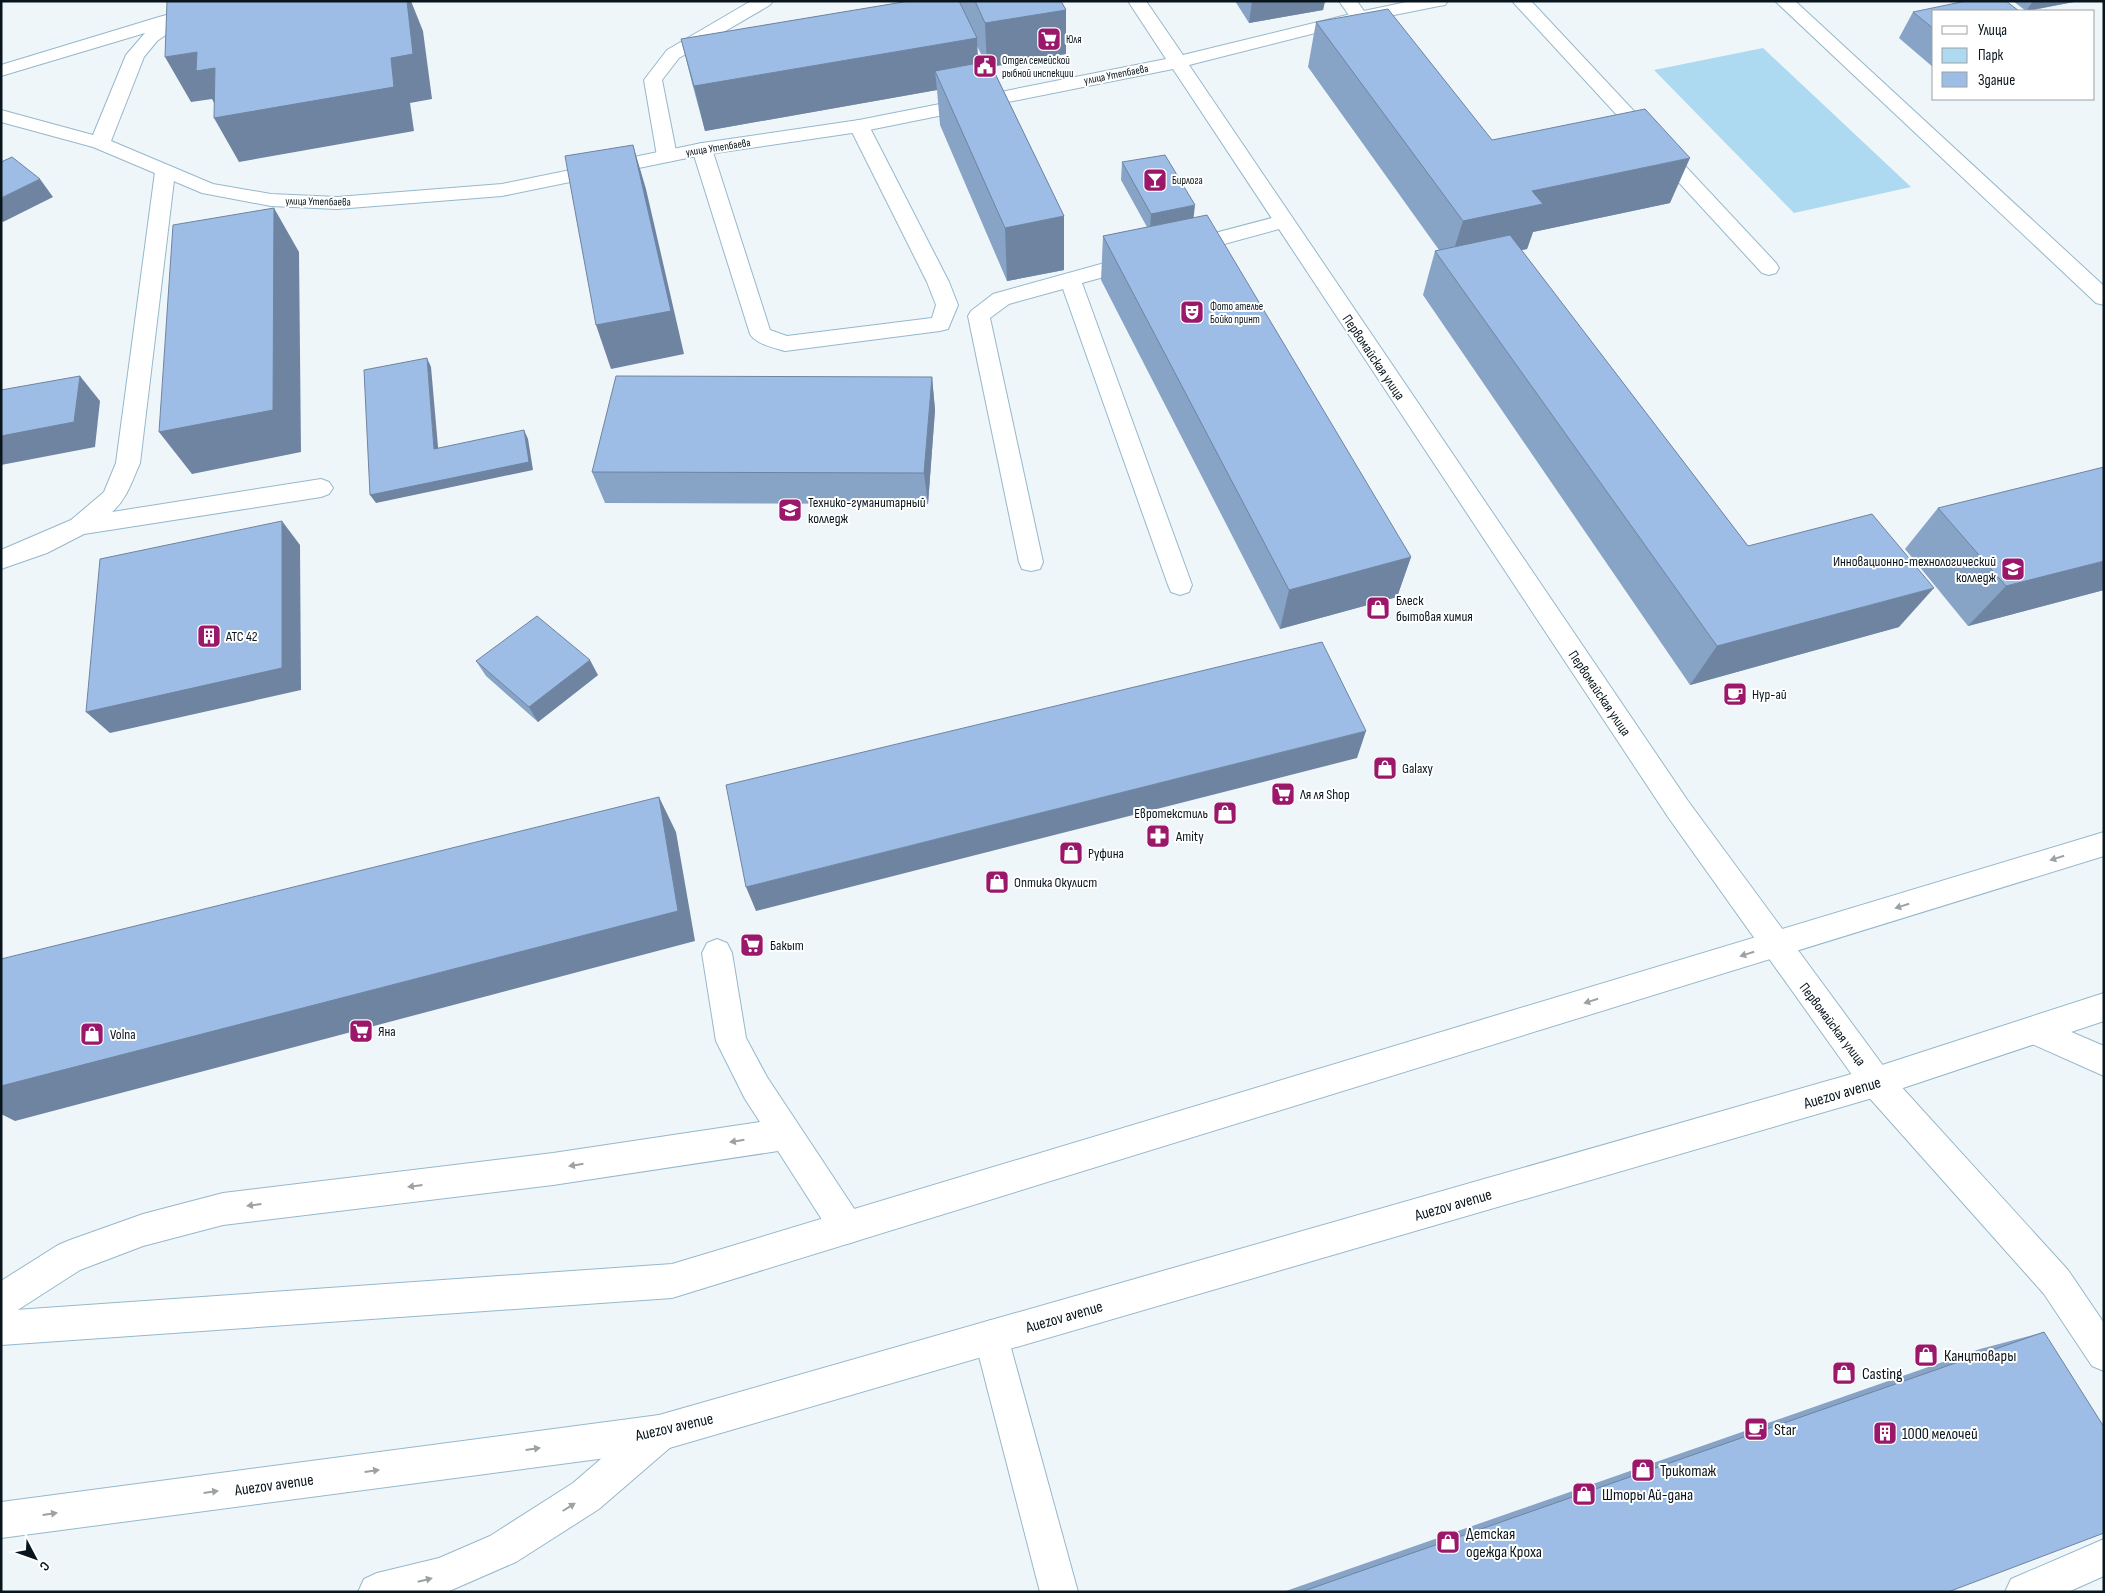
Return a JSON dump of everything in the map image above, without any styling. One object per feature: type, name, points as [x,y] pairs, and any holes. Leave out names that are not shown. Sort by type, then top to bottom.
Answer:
[{"type":"street","points":[[1,71],[220,4],[242,1]]},
{"type":"street","points":[[667,156],[653,80],[673,54],[764,1]]},
{"type":"street","name":"Первомайская улица","points":[[1137,1],[1672,801],[1775,946],[1876,1082],[2056,1282],[2104,1354]]},
{"type":"street","points":[[1348,1],[1359,17]]},
{"type":"street","name":"улица Утепбаева","points":[[1,116],[100,143],[209,189],[271,200],[338,204],[502,190],[702,149],[859,126],[1178,62],[1359,17],[1439,1]]},
{"type":"street","points":[[1521,1],[1769,268]]},
{"type":"street","points":[[1784,1],[2104,298]]},
{"type":"street","points":[[100,143],[135,55],[151,37],[181,16]]},
{"type":"street","points":[[859,126],[938,282],[947,305],[940,324]]},
{"type":"street","points":[[702,149],[761,334],[785,344],[940,324],[979,316],[1001,298],[1283,221]]},
{"type":"street","points":[[1,560],[38,546],[80,526],[114,497],[128,463],[165,172]]},
{"type":"street","points":[[1070,280],[1180,585]]},
{"type":"street","points":[[979,316],[1031,562]]},
{"type":"street","points":[[80,526],[321,488]]},
{"type":"street","points":[[1,1328],[672,1281],[1775,946],[2104,844]]},
{"type":"street","points":[[717,954],[731,1041],[756,1088],[847,1228]]},
{"type":"street","name":"Auezov avenue","points":[[1,1520],[658,1433],[1876,1082],[2104,1008]]},
{"type":"street","points":[[2034,1030],[2104,1061]]},
{"type":"street","points":[[1,1301],[70,1257],[143,1230],[223,1209],[552,1169],[785,1134]]},
{"type":"street","points":[[991,1337],[1059,1592]]},
{"type":"street","points":[[377,1592],[440,1576],[503,1549],[586,1496],[658,1433]]},
{"type":"street","points":[[2024,1592],[2104,1557]]},
{"type":"green space","points":[[1763,48],[1911,187],[1794,213],[1654,70]]},
{"type":"building","points":[[167,1],[407,1],[413,54],[391,58],[394,87],[214,118],[215,68],[196,71],[197,52],[165,57]]},
{"type":"building","points":[[909,1],[959,1],[977,38],[694,86],[681,39]]},
{"type":"building","points":[[975,1],[1061,1],[1066,10],[985,23]]},
{"type":"building","points":[[1966,1],[2006,1],[2018,10],[1932,10],[1932,27],[1913,12]]},
{"type":"building","points":[[1388,9],[1492,140],[1645,109],[1690,158],[1532,191],[1543,204],[1463,221],[1316,22]]},
{"type":"building","points":[[989,61],[1064,216],[1005,228],[935,71]]},
{"type":"building","points":[[633,145],[671,311],[596,325],[565,156]]},
{"type":"building","points":[[1165,155],[1195,205],[1151,214],[1122,162]]},
{"type":"building","points":[[12,157],[40,179],[1,198],[1,162]]},
{"type":"building","points":[[274,208],[273,410],[159,432],[173,225]]},
{"type":"building","points":[[1207,215],[1411,557],[1289,590],[1103,236]]},
{"type":"building","points":[[1510,235],[1748,546],[1872,514],[1934,588],[1717,646],[1435,251]]},
{"type":"building","points":[[427,358],[434,449],[524,430],[529,462],[370,495],[364,370]]},
{"type":"building","points":[[80,376],[74,422],[1,436],[1,390]]},
{"type":"building","points":[[616,376],[932,377],[924,473],[592,472]]},
{"type":"building","points":[[2104,467],[2104,561],[2006,586],[1938,508]]},
{"type":"building","name":"АТС 42","points":[[282,521],[282,668],[86,712],[100,559]]},
{"type":"building","points":[[537,616],[590,660],[529,707],[476,661]]},
{"type":"building","points":[[1322,642],[1366,731],[746,887],[726,785]]},
{"type":"building","points":[[659,797],[678,911],[1,1086],[1,959]]},
{"type":"building","name":"1000 мелочей","points":[[2044,1332],[2104,1427],[2104,1533],[1948,1592],[1301,1592]]},
{"type":"place","name":"Юля","points":[[1049,39]]},
{"type":"place","name":"Отдел семейской рыбной инспекции","points":[[985,66]]},
{"type":"place","name":"Бирлога","points":[[1155,180]]},
{"type":"place","name":"Фото ателье Бойко принт","points":[[1192,312]]},
{"type":"place","name":"Технико-гуманитарный колледж","points":[[790,510]]},
{"type":"place","name":"Инновационно-технологический колледж","points":[[2013,569]]},
{"type":"place","name":"Блеск бытовая химия","points":[[1378,608]]},
{"type":"place","name":"АТС 42","points":[[209,636]]},
{"type":"place","name":"Нур-ай","points":[[1735,694]]},
{"type":"place","name":"Galaxy","points":[[1385,768]]},
{"type":"place","name":"Ля ля Shop","points":[[1283,794]]},
{"type":"place","name":"Евротекстиль","points":[[1225,813]]},
{"type":"place","name":"Amity","points":[[1158,836]]},
{"type":"place","name":"Руфина","points":[[1071,853]]},
{"type":"place","name":"Оптика Окулист","points":[[997,882]]},
{"type":"place","name":"Бакыт","points":[[752,945]]},
{"type":"place","name":"Яна","points":[[361,1031]]},
{"type":"place","name":"Volna","points":[[92,1034]]},
{"type":"place","name":"Канцтовары","points":[[1926,1355]]},
{"type":"place","name":"Casting","points":[[1844,1373]]},
{"type":"place","name":"Star","points":[[1756,1429]]},
{"type":"place","name":"1000 мелочей","points":[[1885,1433]]},
{"type":"place","name":"Трикотаж","points":[[1643,1470]]},
{"type":"place","name":"Шторы Ай-дана","points":[[1584,1494]]},
{"type":"place","name":"Детская одежда Кроха","points":[[1448,1542]]}]
